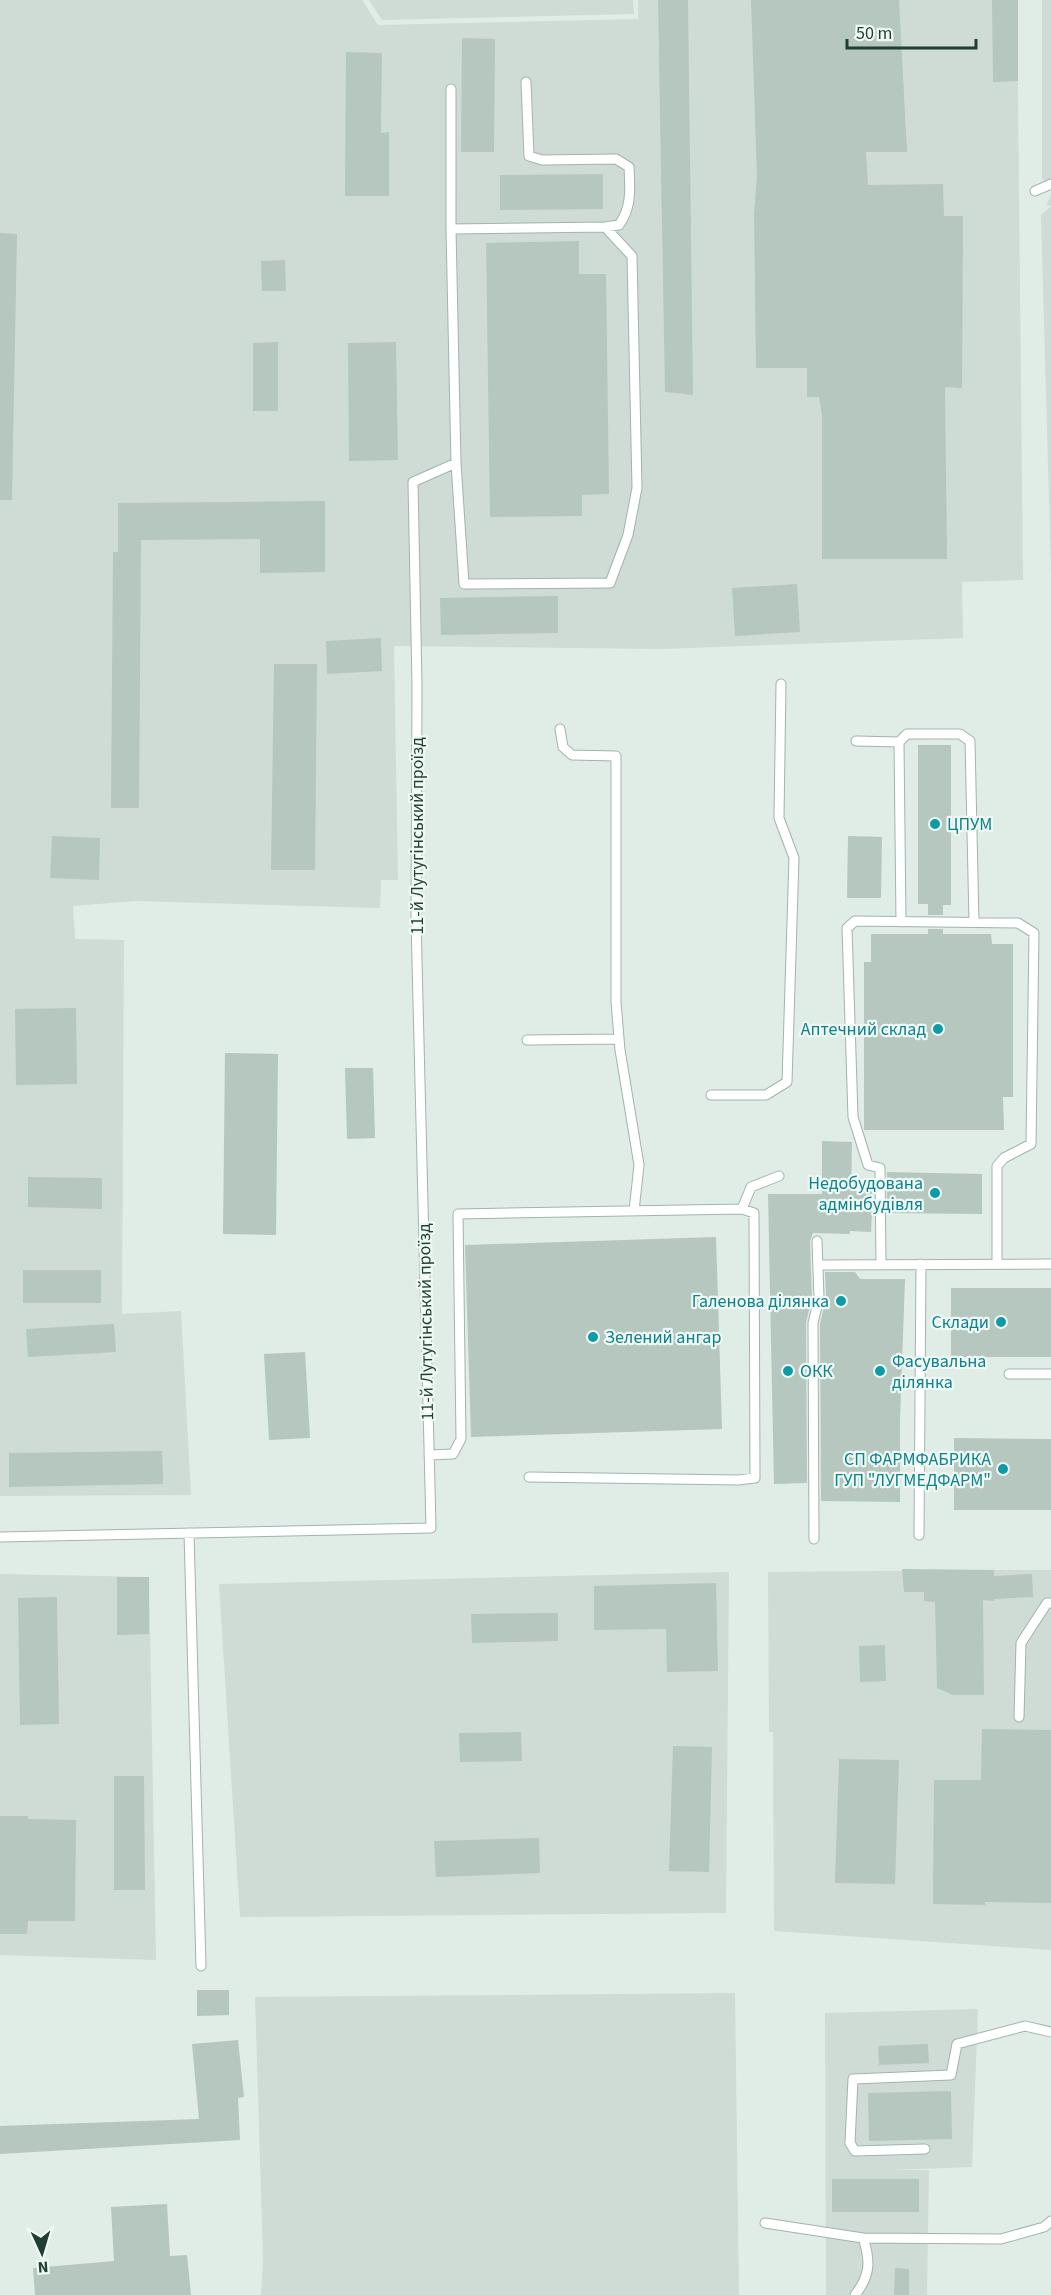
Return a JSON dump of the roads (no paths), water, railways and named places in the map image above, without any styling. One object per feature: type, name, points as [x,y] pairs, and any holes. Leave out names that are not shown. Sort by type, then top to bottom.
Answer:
[{"type":"lane","points":[[451,229],[605,227],[619,225],[626,215],[630,199],[629,167],[616,159],[542,160],[530,156],[526,82]]},
{"type":"lane","points":[[451,89],[451,229],[456,463],[464,584],[610,583],[628,535],[637,488],[632,256],[605,227]]},
{"type":"lane","points":[[1035,191],[1051,184]]},
{"type":"lane","name":"11-й Лутугінський проїзд","points":[[0,1537],[431,1528],[416,920],[417,685],[413,482],[456,463]]},
{"type":"lane","points":[[711,1095],[766,1095],[786,1082],[794,858],[779,818],[781,684]]},
{"type":"lane","points":[[560,729],[563,747],[572,755],[616,756],[616,1002],[619,1039],[639,1165],[634,1211]]},
{"type":"lane","points":[[901,922],[899,742],[906,734],[960,734],[970,741],[974,922]]},
{"type":"lane","points":[[856,741],[899,742]]},
{"type":"lane","points":[[881,1265],[880,1168],[868,1165],[853,1117],[847,928],[855,921],[1018,923],[1034,933],[1031,1144],[1005,1158],[997,1166],[997,1264]]},
{"type":"lane","points":[[527,1040],[619,1039]]},
{"type":"lane","points":[[742,1209],[751,1187],[778,1176]]},
{"type":"lane","points":[[429,1455],[453,1454],[461,1439],[458,1214],[742,1209],[754,1213],[755,1478],[738,1480],[529,1477]]},
{"type":"lane","points":[[814,1539],[813,1323],[819,1298],[817,1241]]},
{"type":"lane","points":[[919,1534],[921,1264]]},
{"type":"lane","points":[[818,1265],[1051,1264]]},
{"type":"lane","points":[[1009,1374],[1051,1374]]},
{"type":"lane","points":[[189,1533],[201,1965]]},
{"type":"lane","points":[[1019,1717],[1021,1642],[1047,1603],[1051,1603]]},
{"type":"lane","points":[[925,2149],[855,2151],[850,2143],[853,2079],[951,2075],[957,2044],[1025,2026],[1051,2032]]},
{"type":"lane","points":[[765,2223],[863,2238],[1001,2240],[1044,2227],[1051,2221]]},
{"type":"lane","points":[[855,2295],[865,2283],[868,2272],[867,2250],[863,2238]]},
{"type":"place","name":"ЦПУМ","points":[[935,824]]},
{"type":"place","name":"Аптечний склад","points":[[938,1029]]},
{"type":"place","name":"Недобудована адмінбудівля","points":[[935,1193]]},
{"type":"place","name":"Галенова ділянка","points":[[841,1301]]},
{"type":"place","name":"Склади","points":[[1001,1322]]},
{"type":"place","name":"Зелений ангар","points":[[593,1337]]},
{"type":"place","name":"ОКК","points":[[788,1371]]},
{"type":"place","name":"Фасувальна ділянка","points":[[880,1371]]},
{"type":"place","name":"СП ФАРМФАБРИКА ГУП \"ЛУГМЕДФАРМ\"","points":[[1003,1469]]}]
